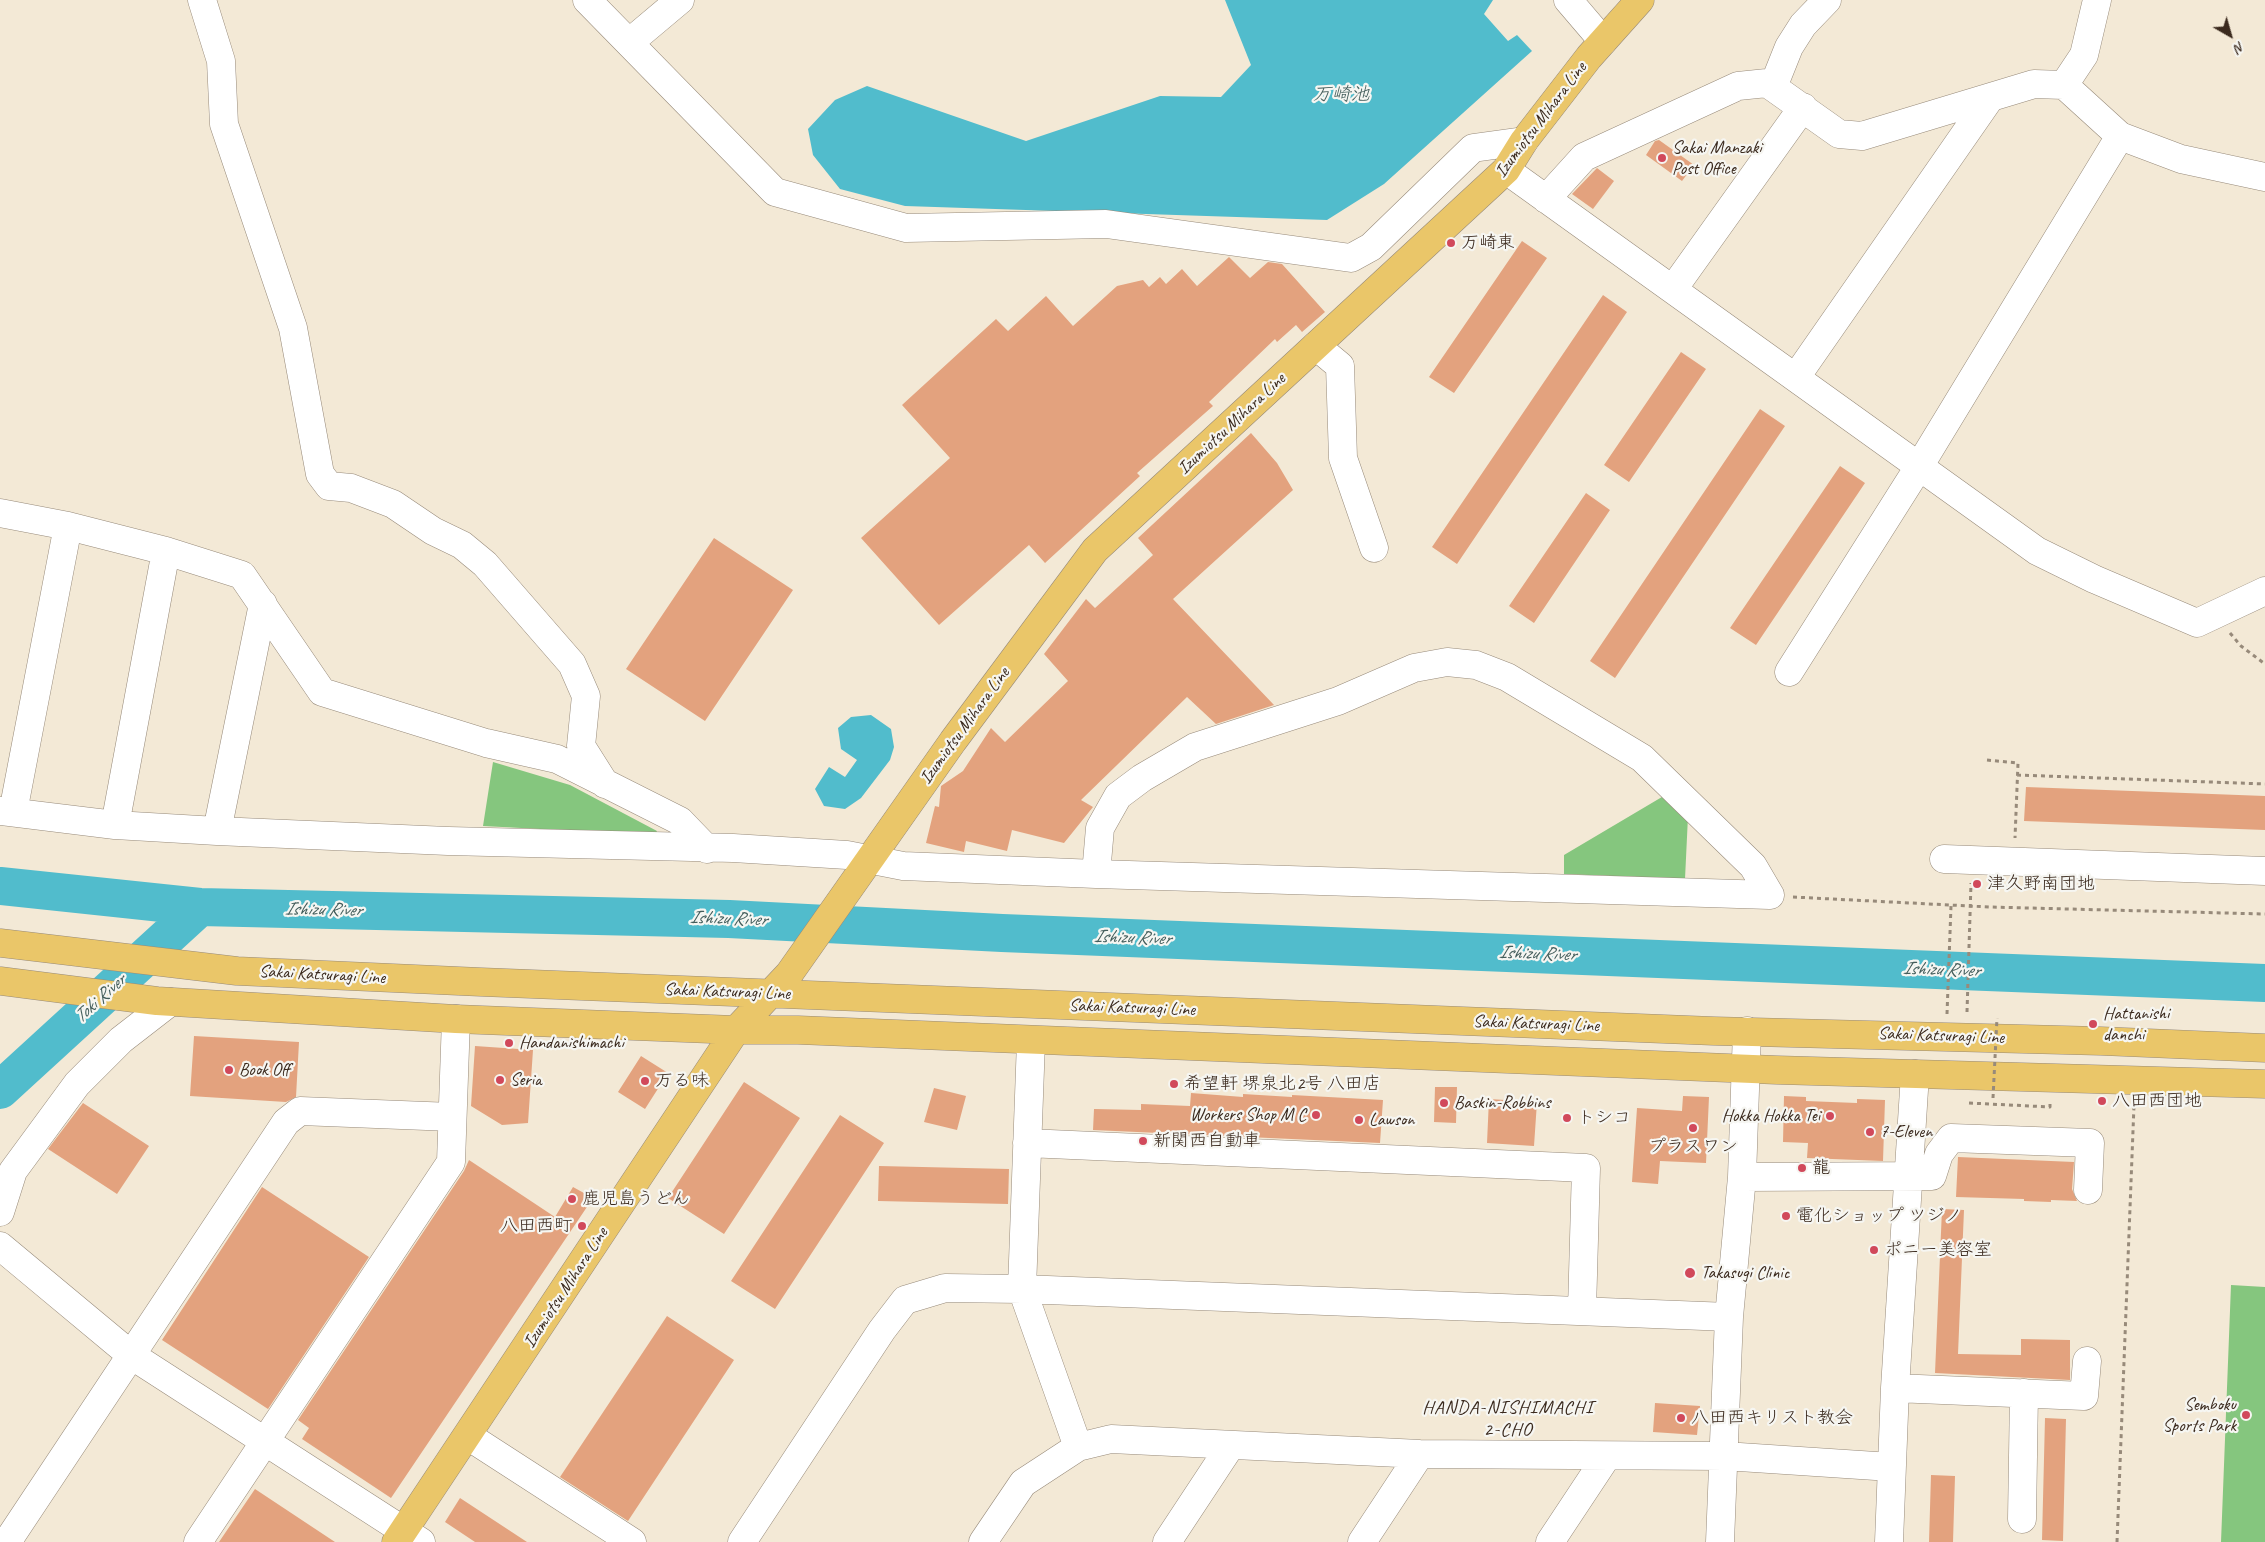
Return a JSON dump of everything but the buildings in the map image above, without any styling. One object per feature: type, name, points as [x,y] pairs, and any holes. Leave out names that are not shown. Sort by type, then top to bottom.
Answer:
[{"type":"main road","name":"Izumiotsu Mihara Line","points":[[407,1538],[468,1436],[736,1030],[772,994],[791,970],[953,741],[1094,550],[1506,170],[1524,141],[1603,41],[1640,0]]},
{"type":"main road","name":"Sakai Katsuragi Line","points":[[0,943],[237,971],[772,994],[1747,1031],[2101,1041],[2265,1048]]},
{"type":"main road","name":"Sakai Katsuragi Line","points":[[0,981],[163,1001],[456,1019],[736,1030],[798,1030],[1031,1041],[1746,1068],[2265,1084]]},
{"type":"street","points":[[202,0],[221,62],[224,124],[293,328],[320,474],[328,486],[351,488],[392,504],[433,531],[462,546],[485,564],[572,664],[586,696],[580,746],[605,784]]},
{"type":"street","points":[[587,0],[774,192],[906,228],[1106,224],[1351,258],[1371,247],[1473,148],[1524,141]]},
{"type":"street","points":[[630,42],[680,0]]},
{"type":"street","points":[[1568,0],[1603,41]]},
{"type":"street","points":[[1773,87],[1789,47],[1803,25],[1827,0]]},
{"type":"street","points":[[2064,85],[2084,55],[2097,0]]},
{"type":"street","points":[[1546,199],[1584,157],[1738,86],[1767,83],[1839,134],[1862,136],[2034,84],[2064,85],[2120,136],[2181,160],[2265,177]]},
{"type":"street","points":[[1796,377],[1990,98]]},
{"type":"street","points":[[1673,289],[1803,107]]},
{"type":"street","points":[[1788,672],[1920,465],[2120,136]]},
{"type":"street","points":[[1506,170],[1920,465],[2037,551],[2094,579],[2197,623],[2265,591]]},
{"type":"street","points":[[1316,346],[1340,366],[1343,458],[1374,548]]},
{"type":"street","points":[[0,513],[68,526],[166,551],[242,575],[322,692],[486,743],[557,759],[680,821],[708,849]]},
{"type":"street","points":[[68,526],[6,812],[115,825],[217,832],[708,849],[733,848],[863,869],[903,866],[1096,874],[1770,894]]},
{"type":"street","points":[[115,825],[166,551]]},
{"type":"street","points":[[217,832],[263,604]]},
{"type":"street","points":[[1096,874],[1100,828],[1118,796],[1142,778],[1196,747],[1338,701],[1414,668],[1447,662],[1476,665],[1507,677],[1642,758],[1753,866],[1770,894]]},
{"type":"street","points":[[1944,859],[2265,871]]},
{"type":"street","points":[[0,1212],[13,1171],[77,1084],[163,1001]]},
{"type":"street","points":[[198,1542],[451,1162],[456,1019]]},
{"type":"street","points":[[1720,1542],[1729,1317],[1742,1177],[1747,1031]]},
{"type":"street","points":[[1031,1041],[1022,1289],[1078,1447]]},
{"type":"street","points":[[1889,1542],[1895,1388],[1915,1074]]},
{"type":"street","points":[[7,1542],[286,1122],[300,1111],[452,1117]]},
{"type":"street","points":[[1742,1177],[1932,1176],[1939,1154],[1951,1138],[2090,1143],[2088,1190]]},
{"type":"street","points":[[1027,1143],[1586,1168],[1582,1310]]},
{"type":"street","points":[[0,1246],[131,1355],[266,1440],[407,1538]]},
{"type":"street","points":[[742,1542],[882,1330],[905,1300],[944,1288],[1022,1289],[1729,1317]]},
{"type":"street","points":[[1895,1388],[2084,1396],[2087,1361]]},
{"type":"street","points":[[2022,1520],[2024,1394]]},
{"type":"street","points":[[468,1436],[632,1542]]},
{"type":"street","points":[[983,1542],[1023,1483],[1078,1447],[1111,1439],[1420,1454],[1724,1456],[1891,1467]]},
{"type":"street","points":[[1167,1542],[1231,1445]]},
{"type":"street","points":[[1362,1542],[1420,1454]]},
{"type":"street","points":[[1550,1542],[1607,1456]]},
{"type":"path","points":[[2215,614],[2241,646],[2265,664]]},
{"type":"path","points":[[1986,760],[2018,762],[2014,861]]},
{"type":"path","points":[[2017,775],[2265,784]]},
{"type":"path","points":[[1770,894],[1807,898],[1951,906],[2265,914]]},
{"type":"path","points":[[1947,1020],[1951,906]]},
{"type":"path","points":[[1967,1012],[1971,906]]},
{"type":"path","points":[[1993,1098],[1996,1018]]},
{"type":"path","points":[[2117,1542],[2134,1105]]},
{"type":"green space","points":[[493,762],[570,785],[657,831],[655,835],[483,826]]},
{"type":"green space","points":[[1667,794],[1688,816],[1685,879],[1564,874],[1564,855]]},
{"type":"green space","name":"Semboku Sports Park","points":[[2231,1285],[2265,1287],[2265,1542],[2221,1542]]},
{"type":"water","name":"万崎池","points":[[1225,0],[1493,0],[1484,14],[1508,41],[1517,35],[1532,51],[1384,184],[1327,220],[905,206],[840,189],[813,155],[808,129],[835,100],[867,86],[1026,141],[1160,96],[1221,97],[1251,65]]},
{"type":"water","points":[[871,715],[891,729],[894,747],[890,760],[861,798],[845,809],[824,806],[815,789],[829,767],[845,777],[857,760],[841,749],[838,728],[851,717]]},
{"type":"waterway","name":"Ishizu River","points":[[0,886],[200,907],[729,919],[1002,933],[2265,983]]},
{"type":"waterway","name":"Toki River","points":[[0,1090],[200,907]]},
{"type":"place","name":"Sakai Manzaki Post Office","points":[[1662,158]]},
{"type":"place","name":"万崎東","points":[[1451,243]]},
{"type":"place","name":"津久野南団地","points":[[1977,884]]},
{"type":"place","name":"Hattanishi danchi","points":[[2093,1024]]},
{"type":"place","name":"Handanishimachi","points":[[509,1043]]},
{"type":"place","name":"Book Off","points":[[229,1070]]},
{"type":"place","name":"Seria","points":[[500,1080]]},
{"type":"place","name":"万る味","points":[[645,1081]]},
{"type":"place","name":"希望軒 堺泉北2号 八田店","points":[[1174,1084]]},
{"type":"place","name":"八田西団地","points":[[2102,1101]]},
{"type":"place","name":"Baskin-Robbins","points":[[1444,1103]]},
{"type":"place","name":"Workers Shop M C","points":[[1316,1115]]},
{"type":"place","name":"Hokka Hokka Tei","points":[[1830,1116]]},
{"type":"place","name":"トシコ","points":[[1567,1118]]},
{"type":"place","name":"Lawson","points":[[1359,1120]]},
{"type":"place","name":"プラスワン","points":[[1693,1128]]},
{"type":"place","name":"7-Eleven","points":[[1870,1132]]},
{"type":"place","name":"新関西自動車","points":[[1143,1141]]},
{"type":"place","name":"龍","points":[[1802,1168]]},
{"type":"place","name":"鹿児島うどん","points":[[572,1199]]},
{"type":"place","name":"電化ショップ ツジノ","points":[[1786,1216]]},
{"type":"place","name":"八田西町","points":[[582,1226]]},
{"type":"place","name":"ポニー美容室","points":[[1874,1250]]},
{"type":"place","name":"Takasugi Clinic","points":[[1690,1273]]},
{"type":"place","name":"Semboku Sports Park","points":[[2246,1415]]},
{"type":"place","name":"八田西キリスト教会","points":[[1681,1418]]},
{"type":"district","name":"HANDA-NISHIMACHI 2-CHO","points":[[1508,1419]]}]
